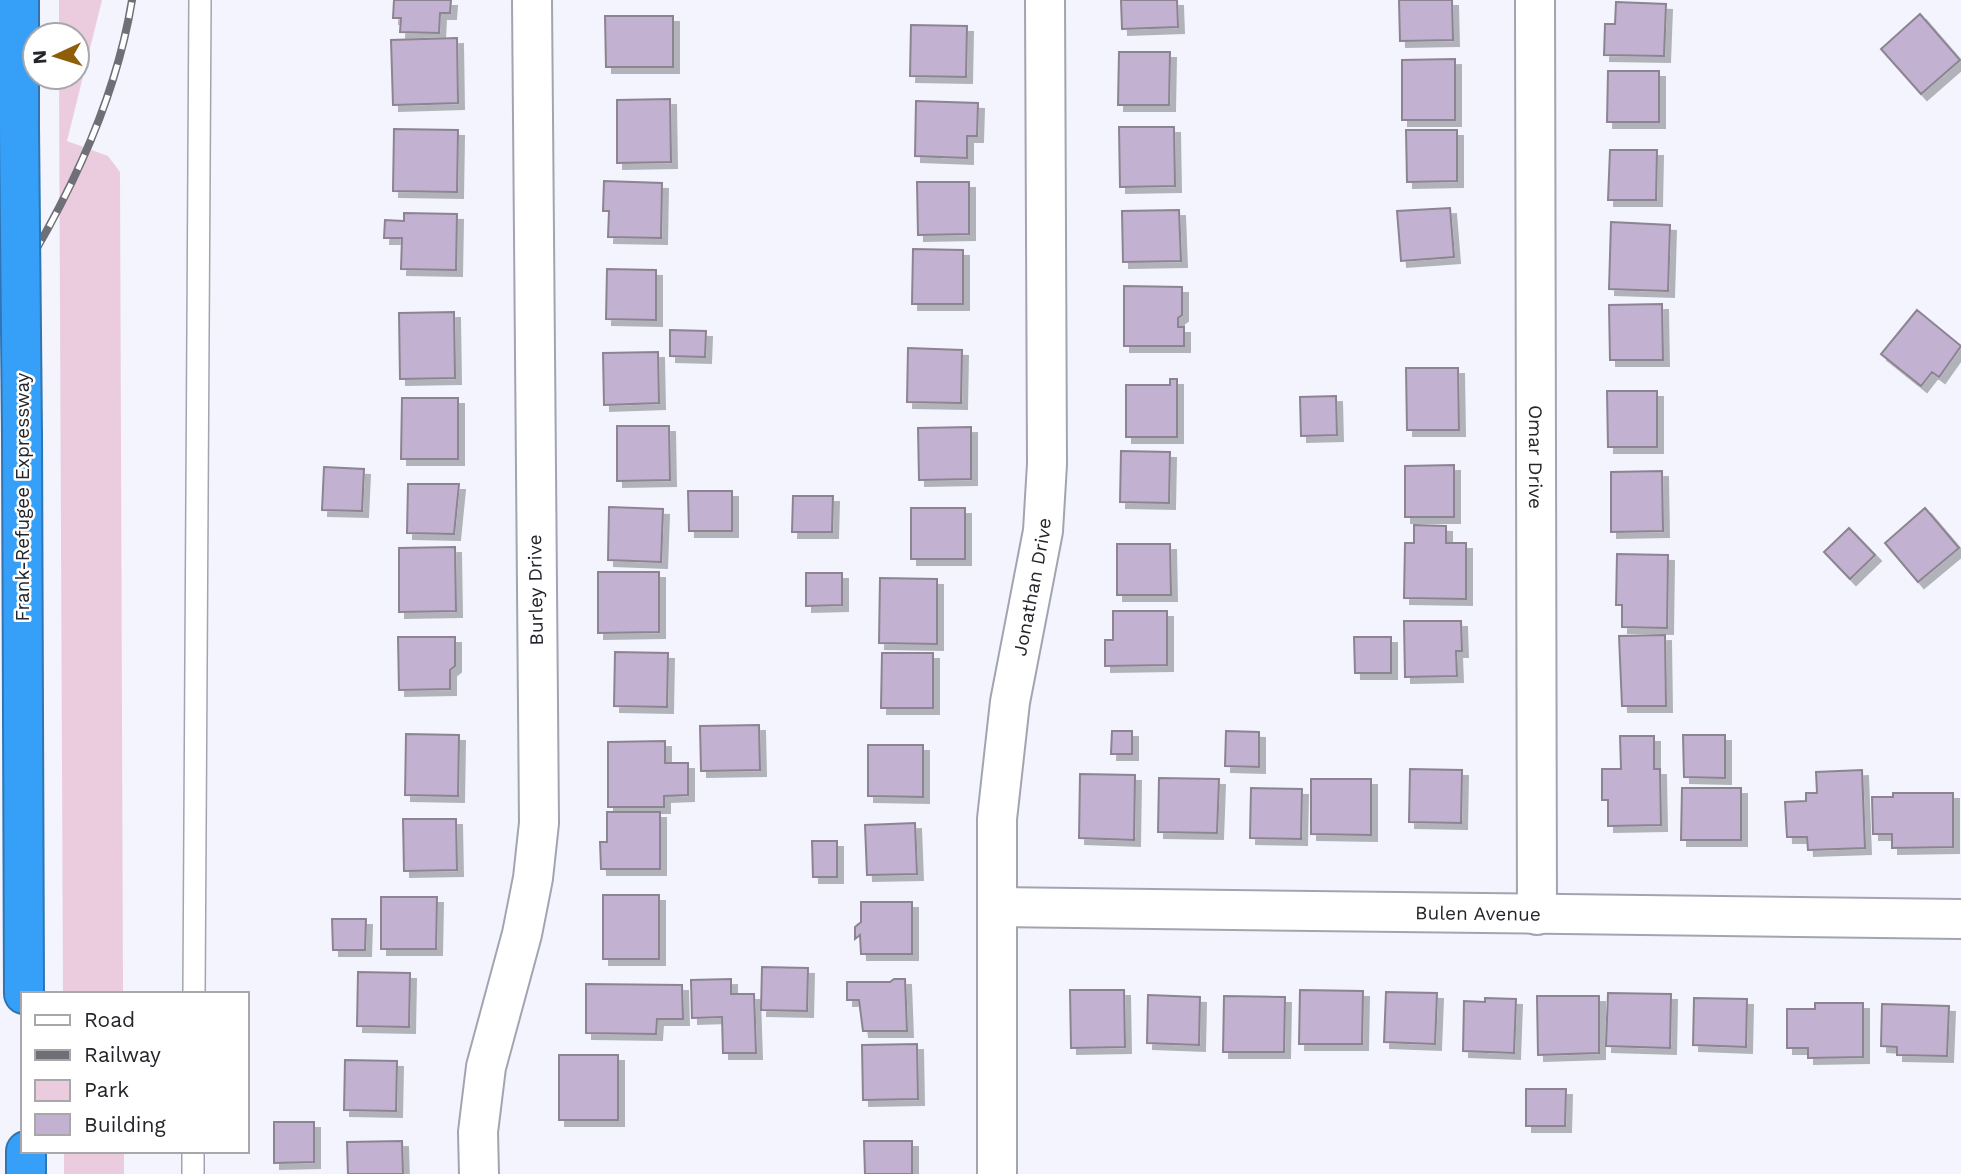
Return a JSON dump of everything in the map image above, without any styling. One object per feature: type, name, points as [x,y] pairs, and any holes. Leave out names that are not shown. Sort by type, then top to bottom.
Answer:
[{"type":"highway","name":"Frank-Refugee Expressway","points":[[19,0],[24,992]]},
{"type":"highway","points":[[26,1153],[26,1174]]},
{"type":"street","name":"Burley Drive","points":[[479,1174],[478,1132],[486,1067],[522,934],[533,878],[539,822],[532,0]]},
{"type":"street","name":"Jonathan Drive","points":[[997,1174],[997,819],[1010,702],[1043,531],[1047,464],[1045,0]]},
{"type":"street","name":"Omar Drive","points":[[1535,0],[1537,915]]},
{"type":"street","name":"Bulen Avenue","points":[[997,907],[1961,919]]},
{"type":"lane","points":[[194,992],[200,0]]},
{"type":"lane","points":[[193,1153],[193,1174]]},
{"type":"green space","points":[[59,0],[102,0],[91,44],[91,21],[59,21]]},
{"type":"green space","points":[[59,91],[79,91],[67,141],[108,156],[120,172],[123,992],[63,992]]},
{"type":"green space","points":[[64,1153],[124,1153],[124,1174],[64,1174]]},
{"type":"building","points":[[394,0],[451,0],[450,13],[440,13],[439,33],[400,32],[401,18],[393,18]]},
{"type":"building","points":[[1121,0],[1177,0],[1178,27],[1122,29]]},
{"type":"building","points":[[1399,0],[1452,0],[1453,40],[1400,41]]},
{"type":"building","points":[[1616,2],[1666,4],[1664,56],[1604,55],[1605,24],[1615,24]]},
{"type":"building","points":[[1920,14],[1960,60],[1921,94],[1881,49]]},
{"type":"building","points":[[605,16],[673,16],[673,67],[606,67]]},
{"type":"building","points":[[911,25],[967,26],[966,77],[910,76]]},
{"type":"building","points":[[457,38],[458,103],[393,105],[391,40]]},
{"type":"building","points":[[1119,52],[1170,52],[1169,105],[1118,105]]},
{"type":"building","points":[[1455,59],[1455,120],[1402,120],[1402,60]]},
{"type":"building","points":[[1608,71],[1659,71],[1659,122],[1607,122]]},
{"type":"building","points":[[670,99],[671,162],[617,163],[617,100]]},
{"type":"building","points":[[916,101],[978,103],[977,136],[967,136],[967,158],[915,156]]},
{"type":"building","points":[[1119,127],[1174,127],[1175,186],[1120,187]]},
{"type":"building","points":[[394,129],[458,130],[457,192],[393,191]]},
{"type":"building","points":[[1406,130],[1457,130],[1457,181],[1407,182]]},
{"type":"building","points":[[1610,150],[1657,150],[1656,200],[1608,200]]},
{"type":"building","points":[[604,181],[662,183],[661,238],[608,237],[609,211],[603,211]]},
{"type":"building","points":[[917,182],[969,182],[969,234],[918,235]]},
{"type":"building","points":[[1450,208],[1454,257],[1401,261],[1397,211]]},
{"type":"building","points":[[1179,210],[1181,261],[1123,262],[1122,211]]},
{"type":"building","points":[[404,213],[457,214],[456,270],[401,269],[402,238],[384,238],[385,220],[404,221]]},
{"type":"building","points":[[1611,222],[1670,225],[1668,291],[1609,289]]},
{"type":"building","points":[[913,249],[963,250],[963,304],[912,304]]},
{"type":"building","points":[[607,269],[656,270],[656,320],[606,319]]},
{"type":"building","points":[[1124,286],[1182,287],[1182,315],[1178,318],[1178,327],[1184,327],[1184,346],[1124,346]]},
{"type":"building","points":[[1662,304],[1663,360],[1610,360],[1609,305]]},
{"type":"building","points":[[1917,310],[1961,346],[1939,377],[1932,372],[1921,386],[1881,354]]},
{"type":"building","points":[[454,312],[455,378],[400,379],[399,313]]},
{"type":"building","points":[[670,330],[706,331],[705,357],[670,356]]},
{"type":"building","points":[[908,348],[962,350],[961,403],[907,402]]},
{"type":"building","points":[[658,352],[659,403],[604,405],[603,353]]},
{"type":"building","points":[[1406,368],[1458,368],[1459,430],[1407,430]]},
{"type":"building","points":[[1170,379],[1177,379],[1177,437],[1126,437],[1126,385],[1170,385]]},
{"type":"building","points":[[1607,391],[1657,391],[1657,447],[1608,447]]},
{"type":"building","points":[[1336,396],[1337,435],[1301,436],[1300,397]]},
{"type":"building","points":[[402,398],[458,398],[458,459],[401,459]]},
{"type":"building","points":[[617,426],[669,426],[670,480],[617,481]]},
{"type":"building","points":[[971,427],[971,479],[919,480],[918,428]]},
{"type":"building","points":[[1121,451],[1170,452],[1169,503],[1120,502]]},
{"type":"building","points":[[1454,465],[1454,517],[1405,517],[1405,466]]},
{"type":"building","points":[[324,467],[364,469],[362,511],[322,510]]},
{"type":"building","points":[[1662,471],[1663,531],[1611,532],[1611,472]]},
{"type":"building","points":[[408,484],[459,484],[454,534],[407,533]]},
{"type":"building","points":[[688,491],[732,491],[732,531],[689,531]]},
{"type":"building","points":[[793,496],[833,496],[832,532],[792,532]]},
{"type":"building","points":[[609,507],[663,509],[661,562],[608,560]]},
{"type":"building","points":[[911,508],[965,508],[965,559],[911,559]]},
{"type":"building","points":[[1925,508],[1959,548],[1918,582],[1885,543]]},
{"type":"building","points":[[1414,525],[1446,526],[1446,543],[1466,543],[1466,599],[1404,598],[1405,543],[1414,543]]},
{"type":"building","points":[[1849,528],[1875,555],[1850,579],[1824,552]]},
{"type":"building","points":[[1117,544],[1170,544],[1171,595],[1117,595]]},
{"type":"building","points":[[455,547],[456,611],[399,612],[399,548]]},
{"type":"building","points":[[1617,554],[1668,555],[1667,628],[1622,627],[1622,605],[1616,605]]},
{"type":"building","points":[[598,572],[659,572],[659,632],[598,633]]},
{"type":"building","points":[[806,573],[842,573],[842,605],[806,606]]},
{"type":"building","points":[[880,578],[937,579],[937,644],[879,643]]},
{"type":"building","points":[[1113,611],[1167,611],[1167,665],[1105,666],[1105,640],[1113,640]]},
{"type":"building","points":[[1404,621],[1461,621],[1462,651],[1456,651],[1457,676],[1405,677]]},
{"type":"building","points":[[1665,635],[1666,706],[1622,706],[1619,636]]},
{"type":"building","points":[[398,637],[455,637],[455,666],[450,670],[450,689],[399,690]]},
{"type":"building","points":[[1354,637],[1391,637],[1391,673],[1355,673]]},
{"type":"building","points":[[615,652],[668,653],[667,707],[614,706]]},
{"type":"building","points":[[882,653],[933,653],[933,708],[881,708]]},
{"type":"building","points":[[759,725],[760,770],[701,771],[700,726]]},
{"type":"building","points":[[1112,731],[1132,731],[1132,754],[1111,754]]},
{"type":"building","points":[[1226,731],[1259,732],[1259,767],[1225,766]]},
{"type":"building","points":[[406,734],[459,735],[458,796],[405,795]]},
{"type":"building","points":[[1683,735],[1725,735],[1725,778],[1684,777]]},
{"type":"building","points":[[1620,736],[1654,736],[1654,769],[1660,769],[1661,825],[1608,826],[1608,800],[1602,800],[1602,769],[1621,769]]},
{"type":"building","points":[[665,741],[665,763],[688,763],[688,795],[664,796],[664,807],[608,807],[608,742]]},
{"type":"building","points":[[868,745],[923,745],[923,797],[868,796]]},
{"type":"building","points":[[1410,769],[1462,770],[1461,823],[1409,822]]},
{"type":"building","points":[[1862,770],[1865,848],[1808,850],[1807,837],[1787,837],[1785,802],[1806,801],[1806,793],[1817,793],[1816,772]]},
{"type":"building","points":[[1080,774],[1135,775],[1134,840],[1079,838]]},
{"type":"building","points":[[1159,778],[1219,779],[1217,833],[1158,832]]},
{"type":"building","points":[[1311,779],[1371,779],[1371,835],[1311,834]]},
{"type":"building","points":[[1251,788],[1302,789],[1301,839],[1250,838]]},
{"type":"building","points":[[1682,788],[1741,788],[1741,840],[1681,840]]},
{"type":"building","points":[[1893,793],[1953,793],[1953,847],[1892,848],[1892,834],[1873,834],[1872,797],[1893,797]]},
{"type":"building","points":[[607,812],[660,812],[660,869],[601,869],[600,842],[607,842]]},
{"type":"building","points":[[403,819],[456,819],[457,870],[404,871]]},
{"type":"building","points":[[915,823],[917,874],[867,875],[865,825]]},
{"type":"building","points":[[812,841],[837,841],[837,877],[813,877]]},
{"type":"building","points":[[603,895],[659,895],[659,959],[603,959]]},
{"type":"building","points":[[381,897],[437,897],[436,949],[381,949]]},
{"type":"building","points":[[861,902],[912,902],[912,954],[861,954],[860,935],[855,939],[855,927],[861,922]]},
{"type":"building","points":[[332,919],[366,919],[365,950],[333,950]]},
{"type":"building","points":[[762,967],[808,968],[807,1011],[761,1010]]},
{"type":"building","points":[[358,972],[410,973],[409,1027],[357,1026]]},
{"type":"building","points":[[731,979],[731,994],[754,994],[756,1053],[723,1053],[722,1017],[692,1018],[691,980]]},
{"type":"building","points":[[894,979],[905,979],[907,1031],[863,1031],[859,1000],[847,1000],[847,982],[890,982]]},
{"type":"building","points":[[586,984],[682,985],[683,1019],[657,1019],[656,1034],[586,1033]]},
{"type":"building","points":[[1070,990],[1124,990],[1125,1047],[1071,1048]]},
{"type":"building","points":[[1300,990],[1363,991],[1362,1044],[1299,1044]]},
{"type":"building","points":[[1386,992],[1437,993],[1435,1044],[1384,1042]]},
{"type":"building","points":[[1608,993],[1671,994],[1670,1048],[1606,1046]]},
{"type":"building","points":[[1148,995],[1200,997],[1199,1045],[1147,1043]]},
{"type":"building","points":[[1224,996],[1285,997],[1284,1052],[1223,1052]]},
{"type":"building","points":[[1537,996],[1599,996],[1599,1053],[1538,1055]]},
{"type":"building","points":[[1485,998],[1516,999],[1514,1053],[1463,1051],[1464,1001],[1485,1002]]},
{"type":"building","points":[[1694,998],[1747,999],[1746,1047],[1693,1045]]},
{"type":"building","points":[[1815,1003],[1863,1003],[1863,1057],[1808,1058],[1808,1048],[1787,1048],[1787,1009],[1815,1009]]},
{"type":"building","points":[[1882,1004],[1949,1006],[1947,1056],[1897,1055],[1897,1047],[1881,1046]]},
{"type":"building","points":[[917,1044],[918,1099],[863,1100],[862,1045]]},
{"type":"building","points":[[559,1055],[618,1055],[618,1120],[559,1120]]},
{"type":"building","points":[[345,1060],[397,1061],[396,1111],[344,1110]]},
{"type":"building","points":[[1526,1089],[1566,1089],[1565,1126],[1526,1126]]},
{"type":"building","points":[[274,1122],[314,1122],[314,1162],[274,1163]]},
{"type":"building","points":[[402,1141],[403,1174],[348,1174],[347,1142]]},
{"type":"building","points":[[864,1141],[912,1141],[912,1174],[865,1174]]},
{"type":"railway","points":[[0,309],[43,237],[82,161],[112,82],[132,0]]}]
